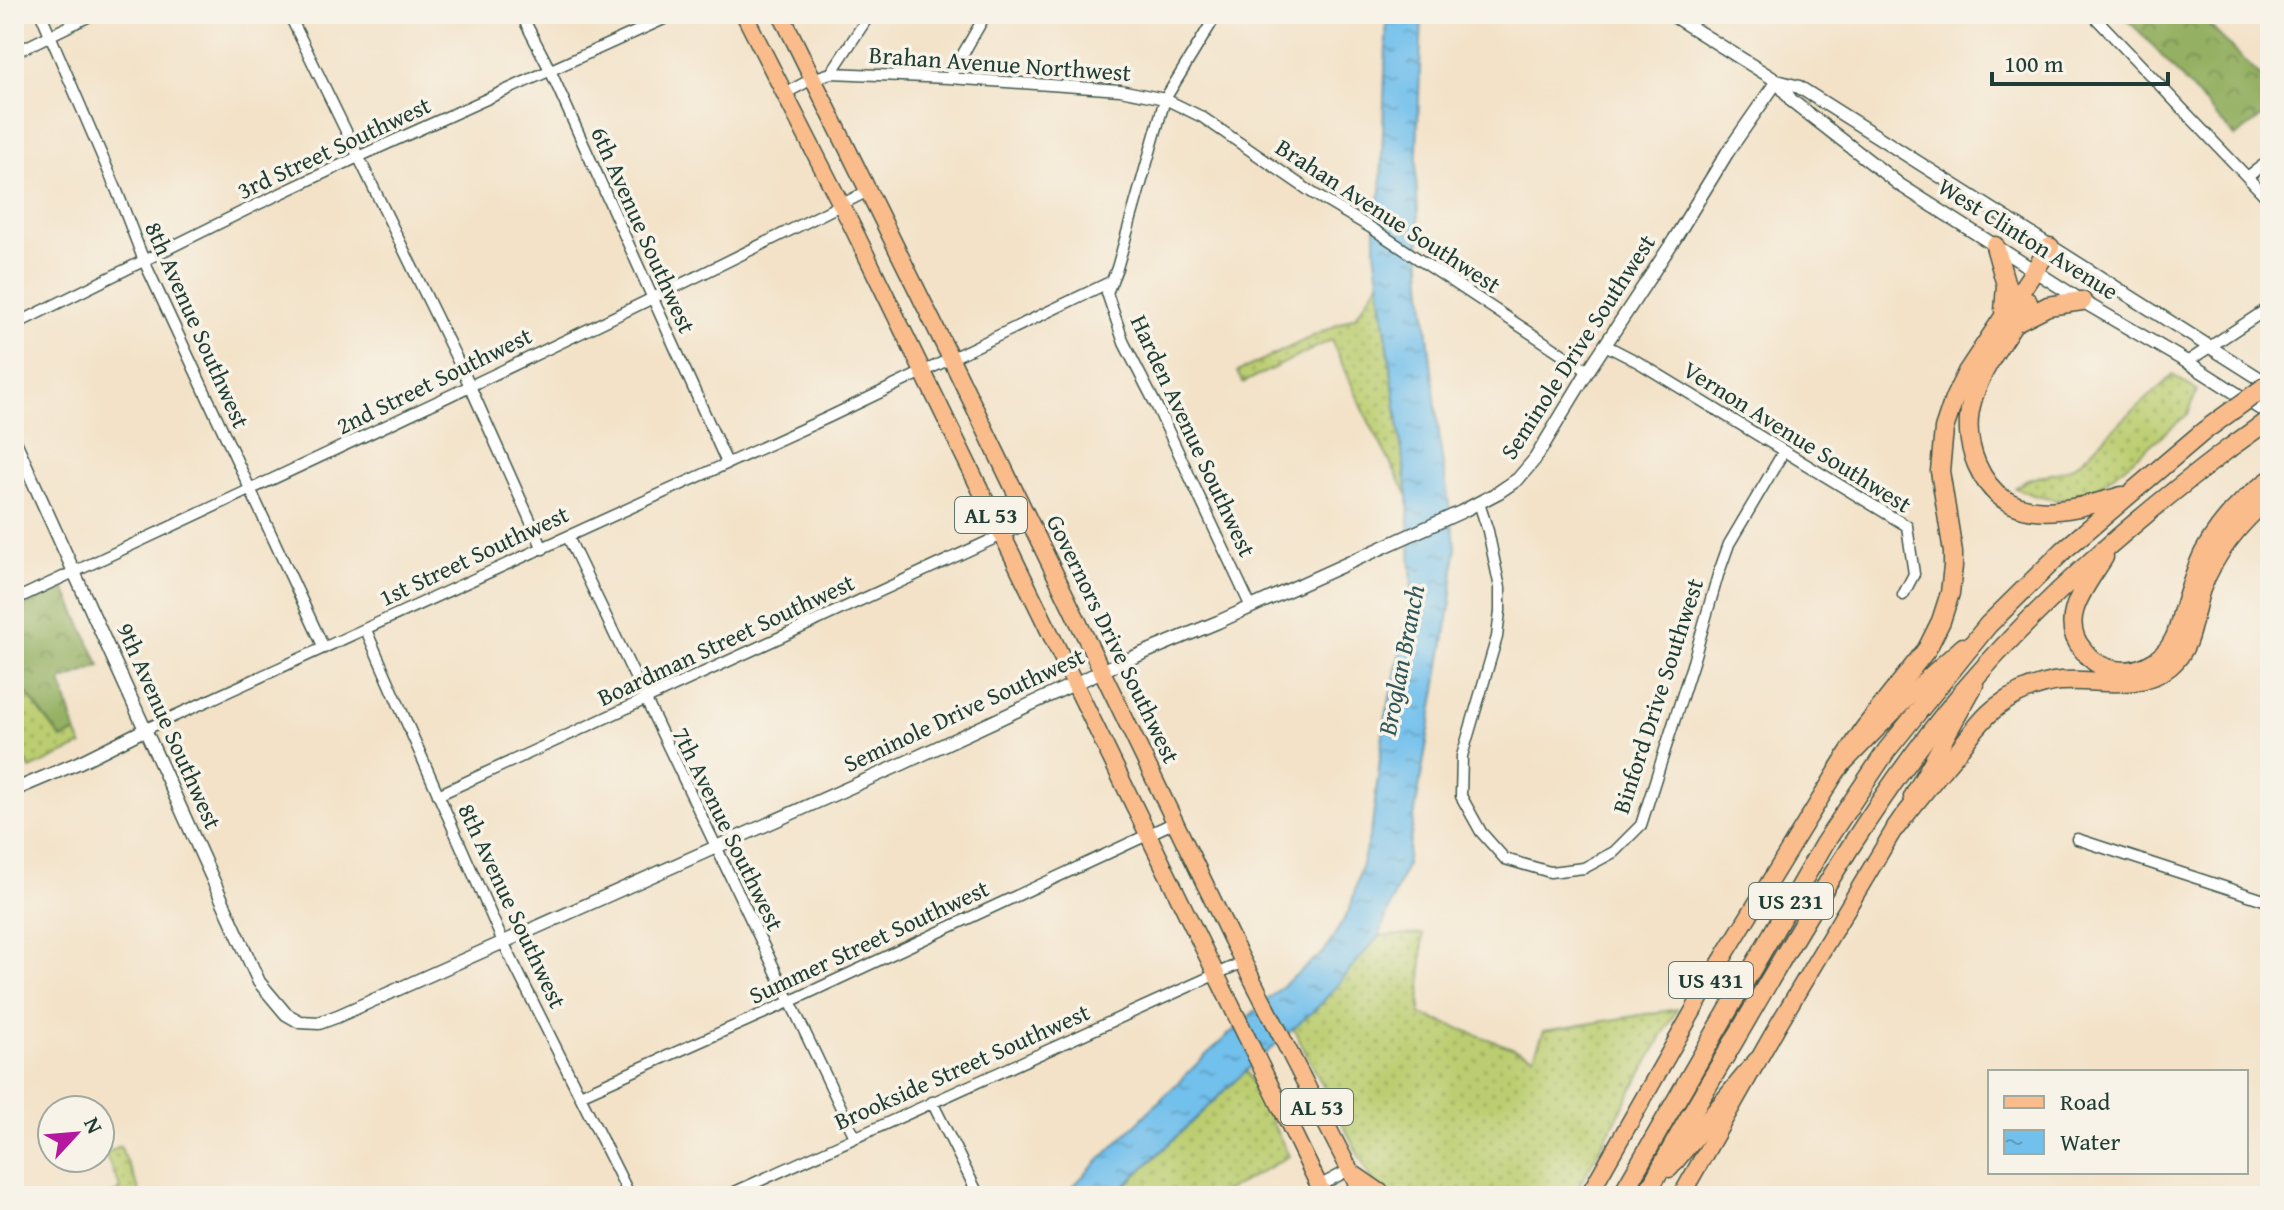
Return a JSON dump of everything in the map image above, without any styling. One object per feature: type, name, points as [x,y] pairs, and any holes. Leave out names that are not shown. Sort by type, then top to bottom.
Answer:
[{"type":"highway","points":[[1995,246],[2006,285],[2009,320],[1978,385],[1968,428],[1973,454],[1984,477],[1991,488],[2011,505],[2036,511],[2074,509],[2128,494]]},
{"type":"highway","points":[[1839,768],[1864,729],[1927,649],[1941,621],[1950,593],[1953,566],[1940,471],[1944,429],[1967,372],[2009,320],[2054,250]]},
{"type":"highway","points":[[2009,320],[2048,306],[2082,301]]},
{"type":"highway","name":"US 231","points":[[1622,1196],[1824,844],[1887,750],[1988,625],[2064,550],[2204,431],[2270,384]]},
{"type":"highway","name":"US 231","points":[[1646,1195],[1806,917],[1854,839],[1916,751],[1986,666],[2117,536],[2269,416]]},
{"type":"highway","points":[[2117,536],[2075,605],[2072,626],[2080,647],[2092,660],[2108,668],[2126,671],[2152,663],[2174,640],[2189,587],[2206,549],[2231,514],[2270,480]]},
{"type":"highway","points":[[1896,827],[1983,720],[2008,699],[2055,682],[2136,682],[2169,667],[2186,646],[2201,590],[2219,554],[2244,521],[2270,497]]},
{"type":"highway","points":[[1646,1195],[1757,1061]]},
{"type":"main road","name":"AL 53","points":[[744,14],[923,372],[1321,1191]]},
{"type":"main road","name":"Governors Drive Southwest","points":[[781,14],[1263,1003],[1363,1196]]},
{"type":"main road","name":"US 431","points":[[1587,1194],[1726,953],[1839,768],[1926,679],[1988,625]]},
{"type":"main road","name":"US 431","points":[[1681,1196],[1986,666]]},
{"type":"main road","points":[[1349,1170],[1386,1196]]},
{"type":"street","name":"8th Avenue Southwest","points":[[41,14],[144,261],[324,648]]},
{"type":"street","points":[[14,53],[94,14]]},
{"type":"street","points":[[289,14],[470,386],[543,549]]},
{"type":"street","name":"6th Avenue Southwest","points":[[521,14],[550,70],[727,463]]},
{"type":"street","name":"3rd Street Southwest","points":[[14,325],[358,157],[675,14]]},
{"type":"street","points":[[831,73],[870,14]]},
{"type":"street","points":[[949,78],[986,14]]},
{"type":"street","points":[[1112,281],[1165,99],[1217,14]]},
{"type":"street","name":"West Clinton Avenue","points":[[1670,14],[1777,81],[1799,87],[2270,384]]},
{"type":"street","points":[[2092,14],[2270,201]]},
{"type":"street","name":"Brahan Avenue Northwest","points":[[784,94],[831,73],[1120,90],[1165,99]]},
{"type":"street","name":"West Clinton Avenue","points":[[1777,81],[1792,101],[1900,185],[2269,416]]},
{"type":"street","name":"Seminole Drive Southwest","points":[[298,1021],[319,1023],[338,1016],[902,764],[1074,683],[1461,512],[1518,479],[1535,459],[1727,153],[1777,81]]},
{"type":"street","name":"Brahan Avenue Southwest","points":[[1165,99],[1202,117],[1314,194],[1373,229],[1588,371]]},
{"type":"street","points":[[2247,177],[2270,160]]},
{"type":"street","name":"2nd Street Southwest","points":[[14,600],[653,299],[868,191]]},
{"type":"street","name":"1st Street Southwest","points":[[14,790],[543,549],[1112,281]]},
{"type":"street","name":"Harden Avenue Southwest","points":[[1112,281],[1107,293],[1124,343],[1251,607]]},
{"type":"street","points":[[2187,362],[2270,307]]},
{"type":"street","name":"Vernon Avenue Southwest","points":[[1605,345],[1907,526],[1914,574],[1903,595]]},
{"type":"street","name":"9th Avenue Southwest","points":[[14,439],[259,982],[286,1014],[298,1021]]},
{"type":"street","name":"Binford Drive Southwest","points":[[1479,503],[1500,588],[1500,611],[1497,637],[1462,756],[1461,796],[1481,832],[1505,859],[1550,872],[1584,868],[1614,852],[1641,825],[1729,544],[1784,451]]},
{"type":"street","name":"Boardman Street Southwest","points":[[438,795],[1030,522]]},
{"type":"street","name":"7th Avenue Southwest","points":[[568,537],[855,1137]]},
{"type":"street","name":"8th Avenue Southwest","points":[[366,630],[503,942],[630,1196]]},
{"type":"street","name":"Summer Street Southwest","points":[[580,1095],[789,1002],[1175,822]]},
{"type":"street","points":[[2077,839],[2270,902]]},
{"type":"street","name":"Brookside Street Southwest","points":[[726,1196],[1243,962]]},
{"type":"street","points":[[932,1102],[979,1196]]},
{"type":"street","points":[[1321,1191],[1349,1170]]},
{"type":"green space","points":[[2120,14],[2198,14],[2270,86],[2270,111],[2235,137]]},
{"type":"green space","points":[[1379,282],[1408,496],[1331,340],[1243,383],[1237,372],[1356,316]]},
{"type":"green space","points":[[2173,375],[2197,391],[2188,414],[2100,486],[2081,497],[2056,500],[2015,488],[2028,480],[2077,464]]},
{"type":"green space","points":[[64,587],[100,666],[61,681],[76,732],[62,739],[23,689],[14,672],[14,611]]},
{"type":"green space","points":[[14,672],[23,689],[62,739],[76,732],[82,745],[30,769],[14,738]]},
{"type":"green space","points":[[1423,934],[1420,1014],[1534,1056],[1544,1031],[1677,1009],[1572,1196],[1380,1196],[1293,1028],[1320,1005],[1379,936]]},
{"type":"green space","points":[[1246,1070],[1289,1156],[1217,1196],[1114,1196]]},
{"type":"green space","points":[[120,1146],[142,1196],[109,1196],[121,1189],[114,1174],[116,1148]]},
{"type":"water","name":"Broglan Branch","points":[[1387,14],[1422,14],[1416,179],[1422,281],[1441,452],[1456,549],[1451,601],[1406,865],[1379,936],[1320,1005],[1114,1196],[1063,1196],[1206,1055],[1325,951],[1350,909],[1372,826],[1384,726],[1412,596],[1408,496],[1375,250],[1375,212],[1381,191]]}]
